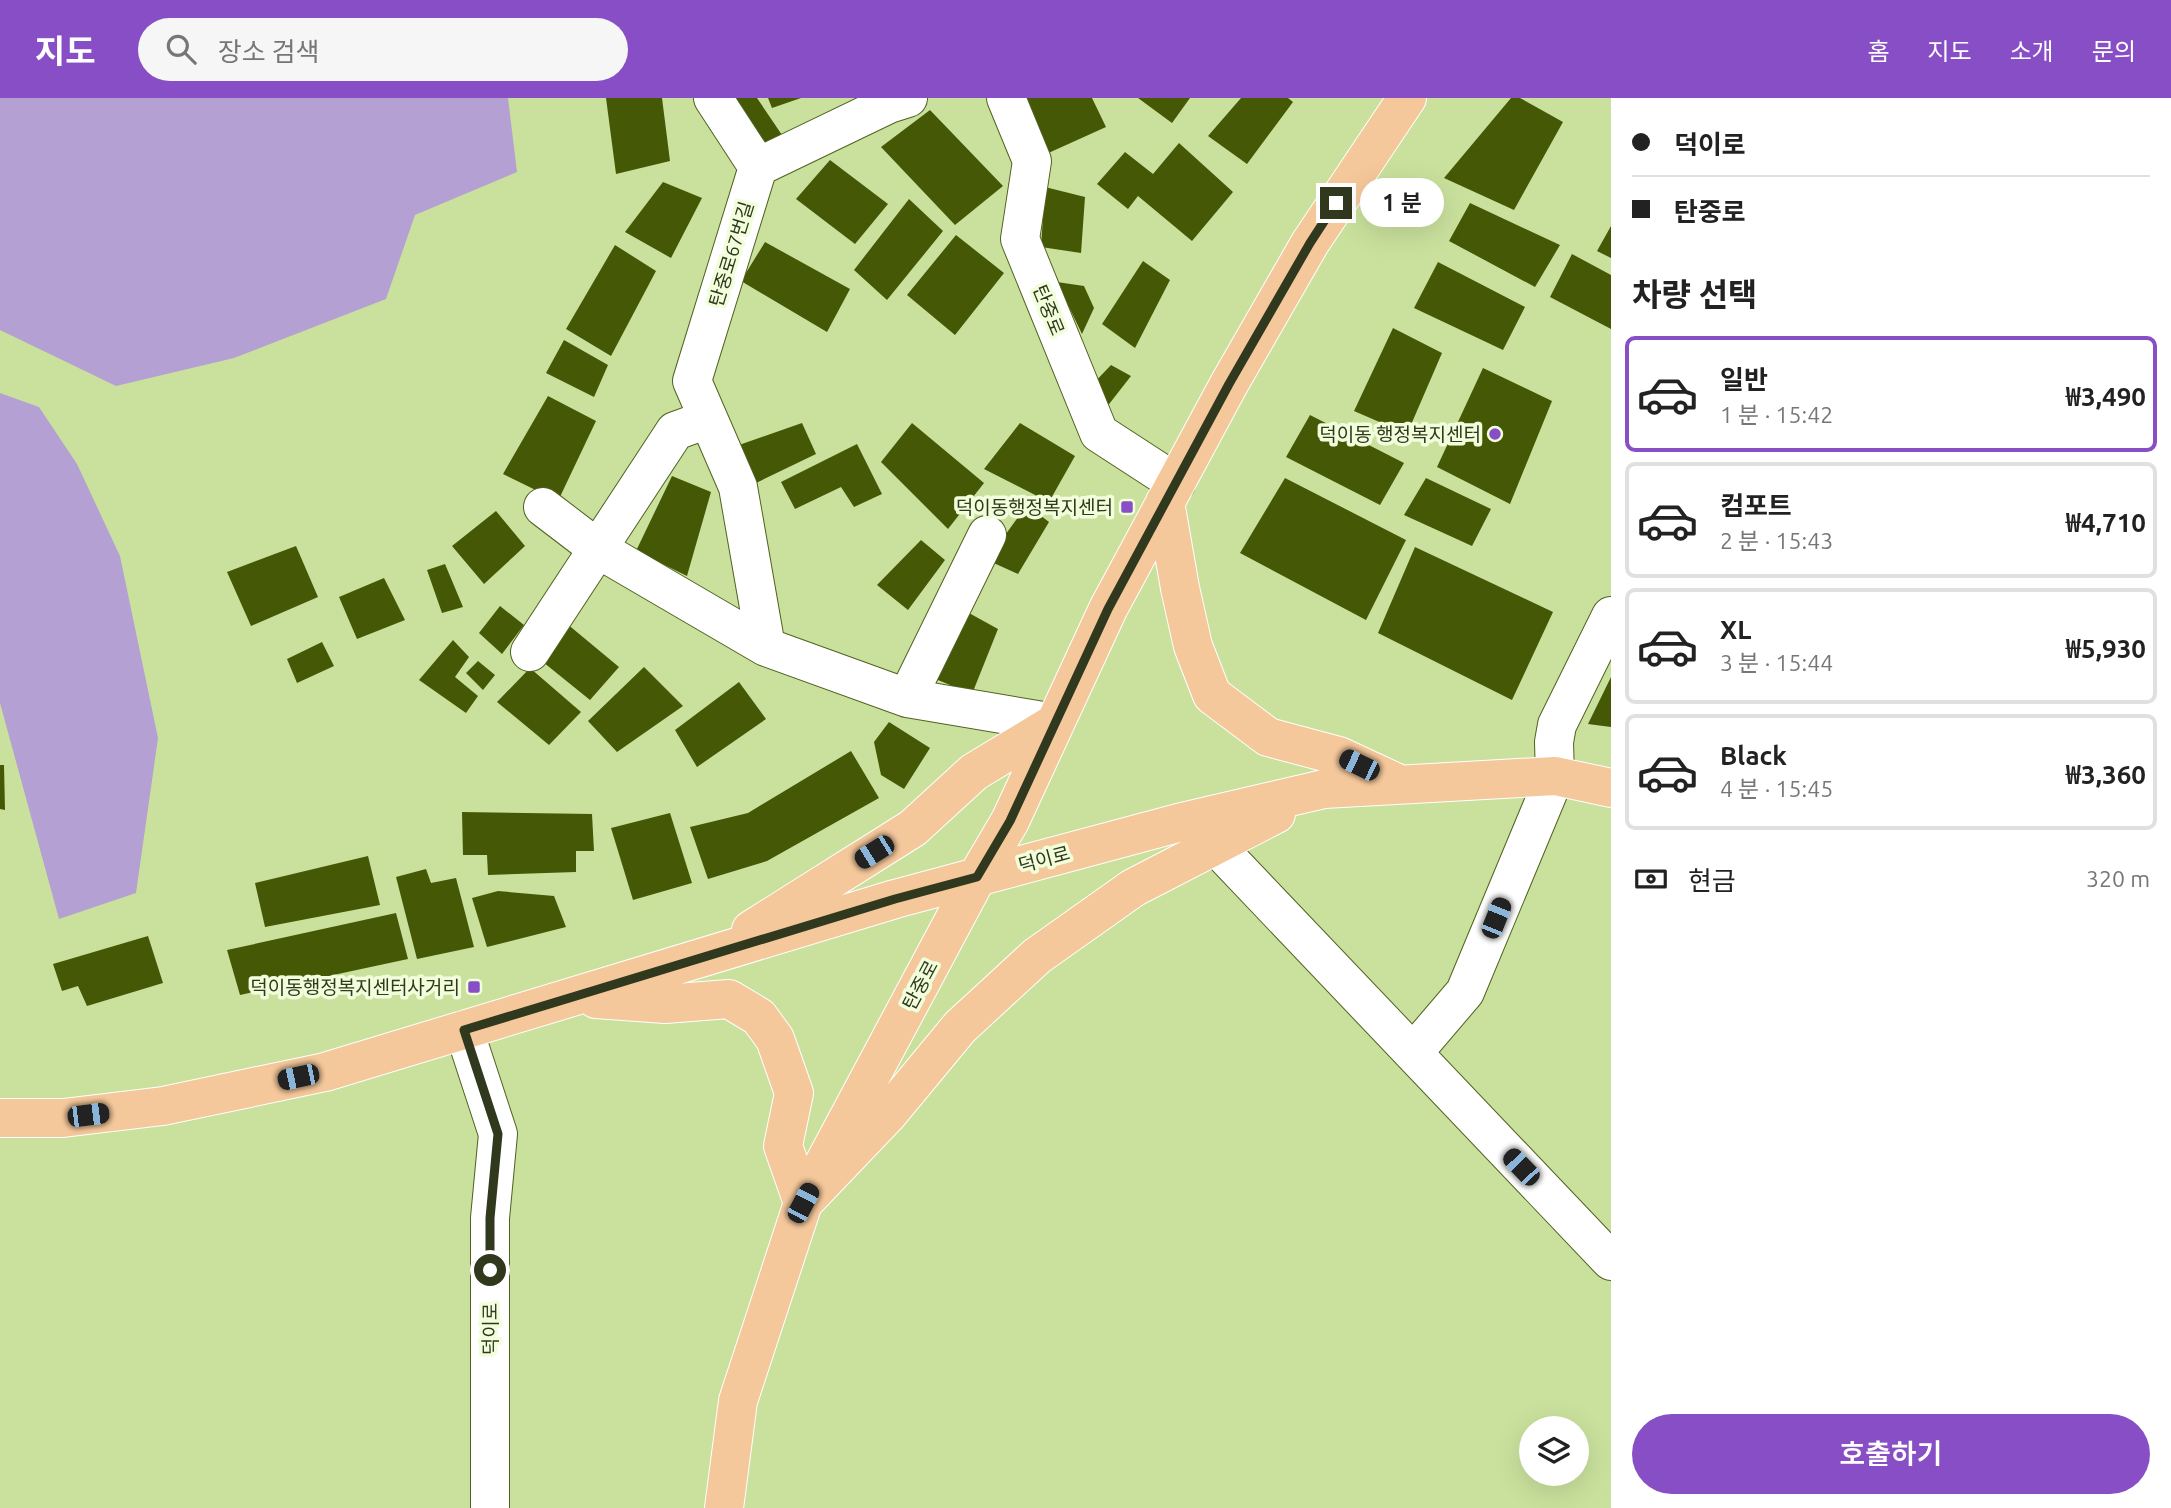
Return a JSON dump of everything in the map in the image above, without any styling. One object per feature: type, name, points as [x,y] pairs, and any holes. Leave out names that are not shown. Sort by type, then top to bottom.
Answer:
[{"type":"main road","name":"탄중로","points":[[724,1508],[738,1401],[803,1203],[977,877],[1010,821],[1108,609],[1229,384],[1310,243],[1407,98]]},
{"type":"main road","points":[[1171,492],[1180,588],[1193,646],[1212,695],[1268,737],[1339,755],[1399,784]]},
{"type":"main road","points":[[707,958],[913,828],[974,772],[1055,723]]},
{"type":"main road","name":"덕이로","points":[[0,1118],[63,1118],[163,1106],[325,1072],[895,899],[1178,824],[1324,789],[1555,776],[1611,788]]},
{"type":"main road","points":[[573,998],[665,1004],[729,999],[760,1017],[775,1039],[794,1093],[783,1146],[803,1203],[888,1114],[960,1027],[1037,956],[1133,888],[1324,789]]},
{"type":"street","points":[[713,98],[758,167],[889,104],[908,98]]},
{"type":"street","name":"탄중로","points":[[1006,98],[1032,161],[1020,239],[1098,433],[1171,492]]},
{"type":"street","name":"탄중로67번길","points":[[758,167],[692,381],[738,487],[766,647]]},
{"type":"street","points":[[530,652],[675,431],[708,418]]},
{"type":"street","points":[[543,507],[598,549],[766,647],[907,698],[1055,723]]},
{"type":"street","points":[[907,698],[987,535]]},
{"type":"street","points":[[1413,1053],[1465,992],[1555,776],[1554,742],[1557,725],[1611,616]]},
{"type":"street","points":[[1216,846],[1611,1261]]},
{"type":"street","name":"덕이로","points":[[464,1030],[498,1134],[490,1218],[490,1508]]},
{"type":"shaded area","points":[[0,98],[508,98],[517,172],[415,215],[386,299],[234,358],[116,386],[0,330]]},
{"type":"shaded area","points":[[0,393],[39,407],[77,464],[120,556],[158,738],[136,893],[59,919],[0,703]]},
{"type":"building","points":[[606,98],[662,98],[670,161],[616,174]]},
{"type":"building","points":[[724,98],[757,98],[782,135],[761,150]]},
{"type":"building","points":[[768,98],[801,98],[772,108]]},
{"type":"building","points":[[1019,98],[1092,98],[1106,127],[1044,155]]},
{"type":"building","points":[[1138,98],[1190,98],[1172,123]]},
{"type":"building","points":[[1241,98],[1288,98],[1293,102],[1247,164],[1208,136]]},
{"type":"building","points":[[1511,98],[1520,98],[1563,122],[1514,210],[1444,178]]},
{"type":"building","points":[[930,110],[1003,186],[955,225],[881,147]]},
{"type":"building","points":[[1179,143],[1233,192],[1192,241],[1138,196],[1128,209],[1097,184],[1125,152],[1153,174]]},
{"type":"building","points":[[830,160],[888,204],[855,244],[796,199]]},
{"type":"building","points":[[663,182],[702,198],[671,258],[625,232]]},
{"type":"building","points":[[1045,187],[1085,197],[1081,253],[1041,247]]},
{"type":"building","points":[[909,199],[943,231],[887,300],[854,270]]},
{"type":"building","points":[[1470,203],[1560,245],[1535,287],[1449,241]]},
{"type":"building","points":[[1611,226],[1611,258],[1597,251]]},
{"type":"building","points":[[956,235],[1004,273],[955,335],[907,295]]},
{"type":"building","points":[[765,242],[850,289],[827,332],[741,281]]},
{"type":"building","points":[[615,245],[656,271],[611,356],[566,329]]},
{"type":"building","points":[[1572,254],[1611,275],[1611,329],[1550,297]]},
{"type":"building","points":[[1143,261],[1170,280],[1135,348],[1102,324]]},
{"type":"building","points":[[1438,262],[1525,307],[1503,350],[1414,308]]},
{"type":"building","points":[[1057,282],[1084,286],[1094,308],[1082,334]]},
{"type":"building","points":[[1393,328],[1442,353],[1407,434],[1354,411]]},
{"type":"building","points":[[564,340],[608,365],[594,397],[546,373]]},
{"type":"building","points":[[1111,365],[1131,376],[1106,408],[1090,387]]},
{"type":"building","name":"덕이동 행정복지센터","points":[[1483,368],[1552,401],[1510,504],[1437,467]]},
{"type":"building","points":[[548,396],[596,421],[558,501],[503,474]]},
{"type":"building","points":[[1310,415],[1404,463],[1380,505],[1286,457]]},
{"type":"building","points":[[802,423],[816,454],[756,483],[739,445]]},
{"type":"building","points":[[912,423],[984,483],[948,529],[881,462]]},
{"type":"building","points":[[1020,423],[1075,456],[1049,502],[984,469]]},
{"type":"building","points":[[857,444],[882,494],[854,507],[841,487],[795,509],[781,482]]},
{"type":"building","points":[[672,476],[711,492],[687,576],[636,551]]},
{"type":"building","points":[[1285,478],[1406,540],[1366,620],[1240,553]]},
{"type":"building","points":[[1426,478],[1491,509],[1472,546],[1404,515]]},
{"type":"building","points":[[1027,505],[1049,522],[1018,574],[987,560]]},
{"type":"building","points":[[496,511],[525,546],[484,584],[452,546]]},
{"type":"building","points":[[921,540],[945,560],[908,610],[877,585]]},
{"type":"building","points":[[296,546],[318,597],[251,626],[227,572]]},
{"type":"building","points":[[1415,547],[1553,612],[1512,700],[1378,633]]},
{"type":"building","points":[[445,564],[463,607],[442,613],[427,570]]},
{"type":"building","points":[[384,578],[405,620],[357,639],[339,597]]},
{"type":"building","points":[[500,606],[524,625],[502,654],[479,633]]},
{"type":"building","points":[[969,613],[998,629],[972,694],[933,678]]},
{"type":"building","points":[[566,623],[619,667],[590,700],[538,658]]},
{"type":"building","points":[[453,640],[469,657],[455,677],[478,696],[466,713],[419,680]]},
{"type":"building","points":[[322,642],[334,666],[297,683],[287,659]]},
{"type":"building","points":[[478,661],[495,675],[483,690],[466,673]]},
{"type":"building","points":[[644,667],[683,706],[617,752],[588,721]]},
{"type":"building","points":[[530,668],[581,712],[549,745],[497,702]]},
{"type":"building","points":[[1611,677],[1611,727],[1588,724]]},
{"type":"building","points":[[739,682],[766,719],[697,767],[675,730]]},
{"type":"building","points":[[889,722],[930,748],[904,789],[881,775],[874,742]]},
{"type":"building","points":[[851,751],[879,798],[767,861],[708,879],[690,827],[748,813]]},
{"type":"building","points":[[0,765],[4,765],[5,810],[0,809]]},
{"type":"building","points":[[462,812],[592,814],[594,851],[576,851],[576,872],[488,875],[487,855],[463,855]]},
{"type":"building","points":[[670,813],[692,883],[633,900],[611,828]]},
{"type":"building","points":[[368,856],[380,905],[265,927],[255,883]]},
{"type":"building","points":[[426,869],[431,883],[456,878],[474,947],[417,959],[396,877]]},
{"type":"building","points":[[498,891],[554,896],[566,927],[487,947],[472,898]]},
{"type":"building","points":[[396,913],[408,959],[240,995],[227,950]]},
{"type":"building","points":[[148,936],[163,983],[87,1006],[78,986],[62,991],[53,964]]},
{"type":"place","name":"덕이동 행정복지센터","points":[[1495,434]]},
{"type":"place","name":"덕이동행정복지센터","points":[[1127,507]]},
{"type":"place","name":"덕이동행정복지센터사거리","points":[[474,987]]},
{"type":"route","points":[[490,1270],[490,1218],[498,1134],[464,1030],[895,899],[977,877],[1010,821],[1108,609],[1229,384],[1336,203]]}]
